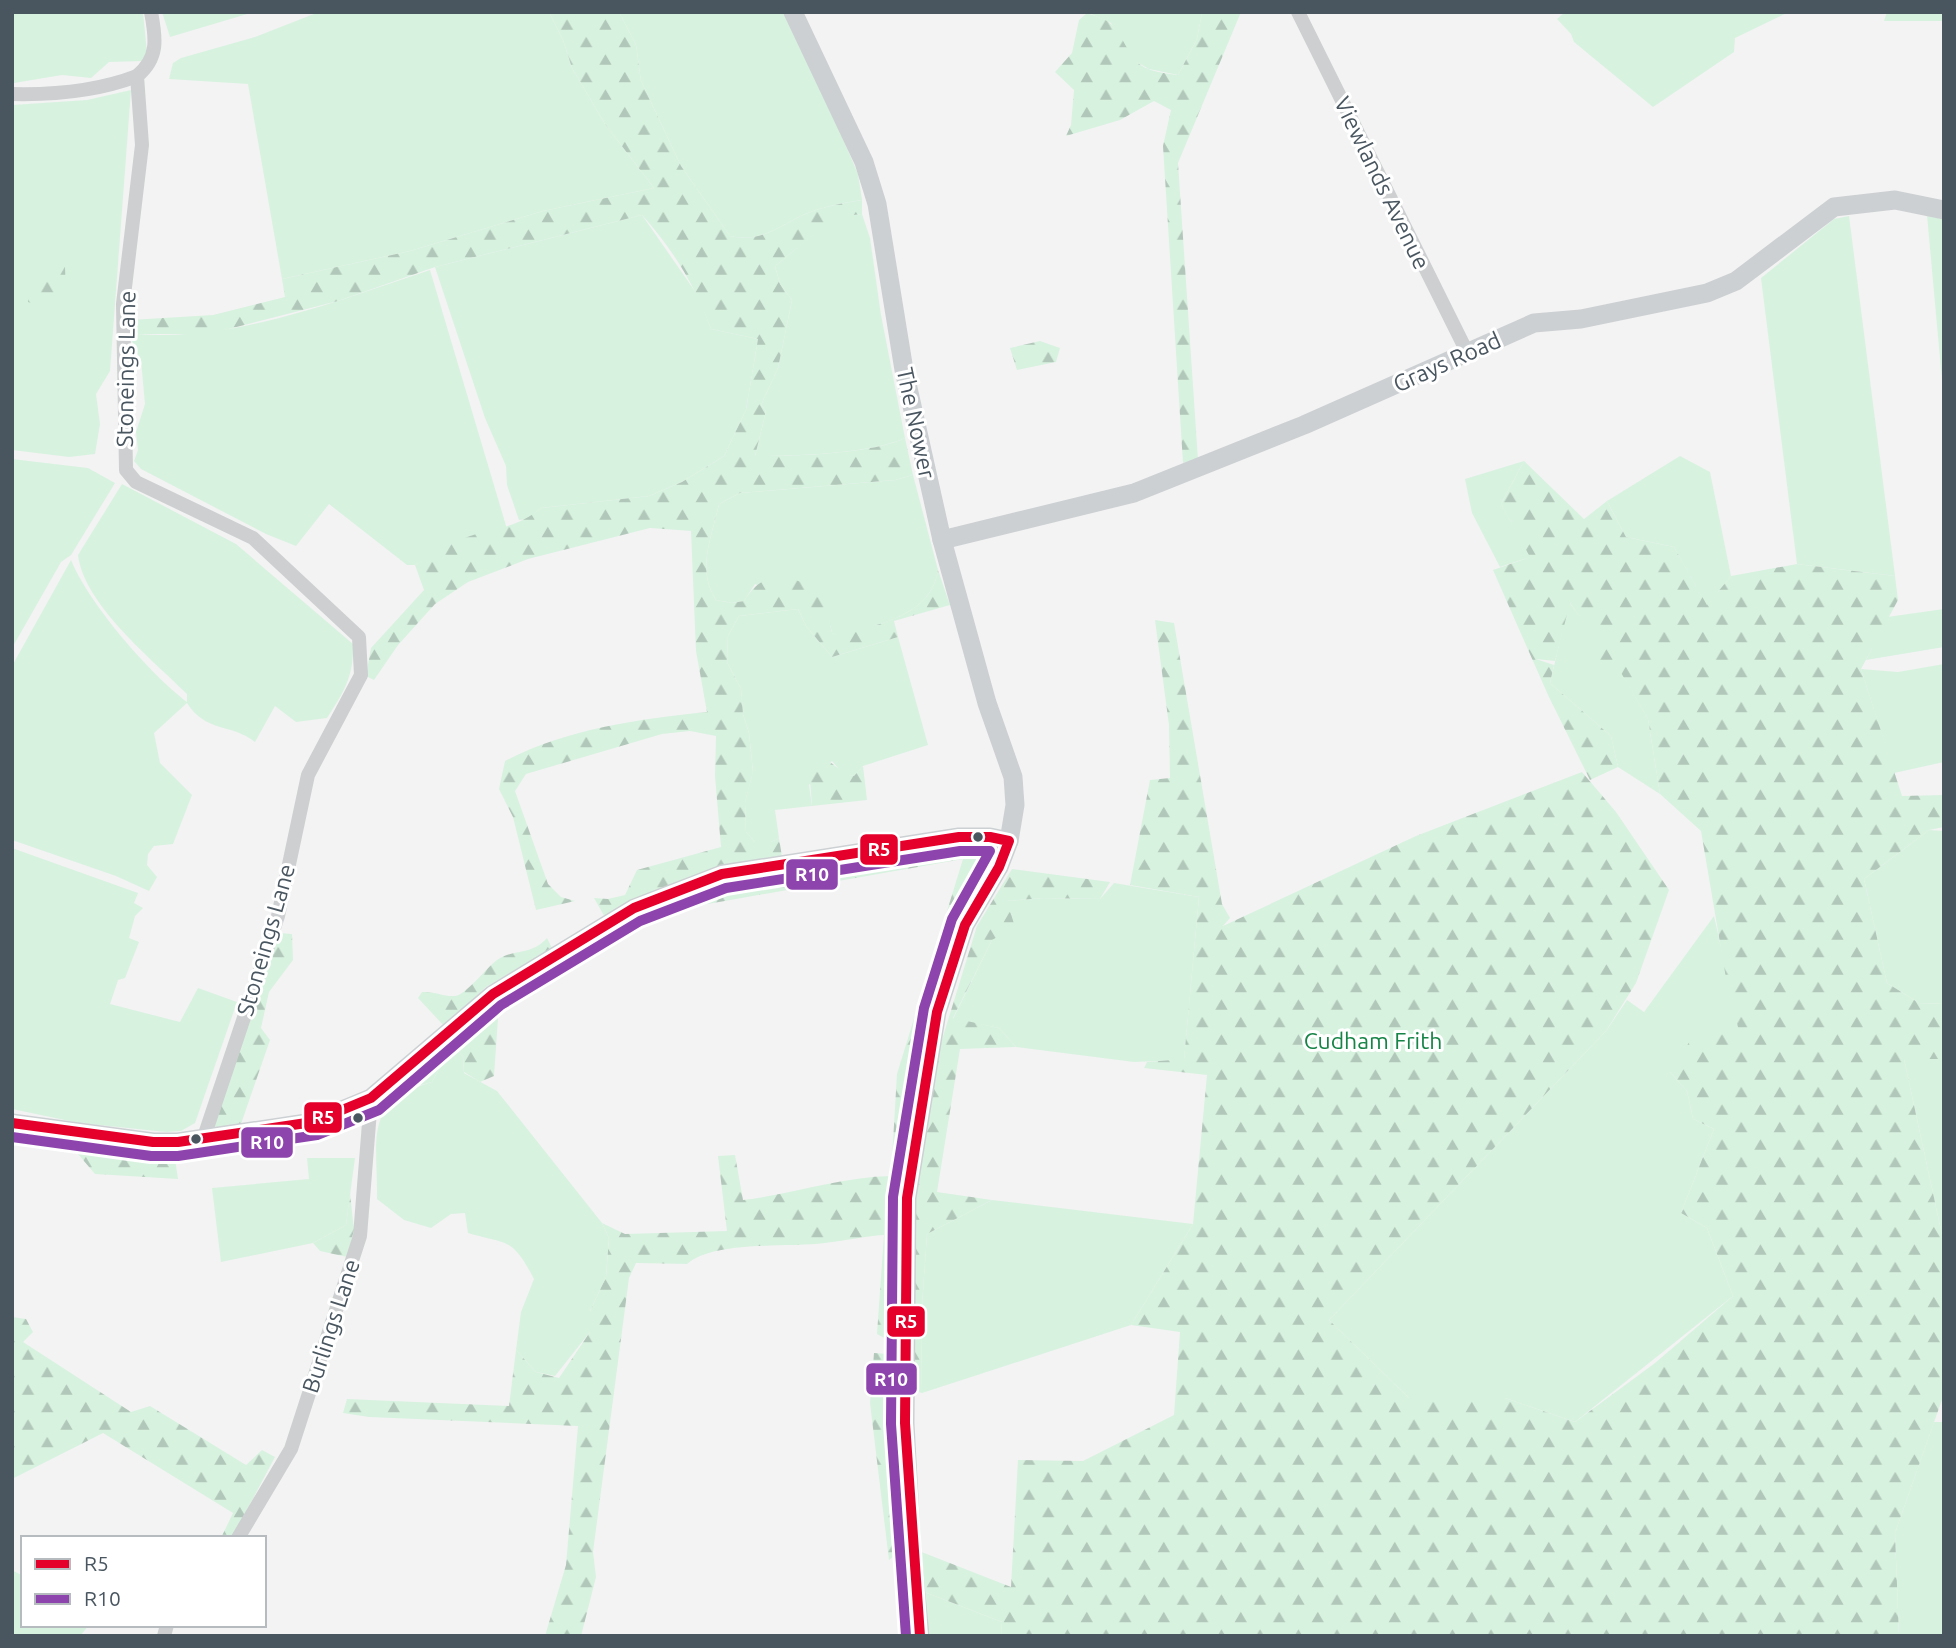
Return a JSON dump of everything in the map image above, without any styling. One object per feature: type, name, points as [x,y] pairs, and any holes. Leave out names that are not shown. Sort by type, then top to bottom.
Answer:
[{"type":"street","points":[[12,93],[46,95],[117,84],[137,76],[153,58],[156,45],[151,12]]},
{"type":"street","name":"The Nower","points":[[793,12],[864,162],[877,204],[904,370],[942,540],[987,703],[1013,777],[1015,805],[1009,841],[999,867],[965,925],[937,1012],[907,1198],[905,1423],[912,1553],[920,1636]]},
{"type":"street","name":"Viewlands Avenue","points":[[1298,12],[1468,354]]},
{"type":"street","name":"Stoneings Lane","points":[[137,76],[140,84],[142,145],[123,304],[125,470],[136,482],[253,538],[359,637],[362,650],[360,675],[308,775],[278,916],[204,1137]]},
{"type":"street","name":"Grays Road","points":[[942,540],[1134,493],[1304,425],[1534,323],[1581,319],[1707,293],[1736,281],[1834,207],[1895,200],[1944,210]]},
{"type":"street","points":[[12,1123],[153,1142],[313,1122],[371,1098],[494,994],[634,908],[722,874],[959,837],[990,836],[1009,841]]},
{"type":"street","name":"Burlings Lane","points":[[239,1536],[291,1449],[360,1236],[371,1098]]},
{"type":"green space","points":[[12,12],[143,12],[147,53],[144,61],[109,62],[91,78],[62,75],[14,83]]},
{"type":"green space","points":[[162,12],[254,12],[170,37]]},
{"type":"green space","points":[[319,12],[549,12],[563,40],[572,68],[605,124],[654,188],[543,211],[410,251],[282,279],[248,84],[169,79],[173,63],[181,58],[255,37]]},
{"type":"green space","points":[[549,12],[619,12],[636,45],[641,81],[681,166],[730,236],[760,236],[817,210],[862,200],[862,214],[836,217],[775,266],[780,284],[792,300],[778,368],[761,405],[766,411],[755,456],[853,451],[905,438],[913,475],[895,480],[740,493],[719,504],[706,565],[710,588],[716,600],[732,603],[744,601],[761,583],[779,577],[800,582],[823,592],[832,633],[839,636],[885,622],[914,608],[933,586],[938,570],[950,605],[894,621],[898,637],[832,657],[806,626],[798,609],[739,616],[728,636],[727,662],[741,689],[743,714],[749,733],[753,772],[745,802],[746,832],[755,842],[771,842],[779,838],[782,857],[606,919],[594,898],[608,899],[625,895],[637,870],[721,847],[715,776],[716,736],[690,731],[662,734],[526,774],[515,791],[548,884],[561,897],[575,901],[536,910],[513,817],[499,789],[505,761],[578,733],[629,722],[707,712],[696,651],[691,531],[650,528],[528,559],[468,582],[435,604],[398,645],[374,680],[366,676],[371,648],[424,590],[415,565],[441,549],[470,536],[515,523],[541,508],[649,496],[682,482],[724,456],[746,410],[758,339],[711,329],[682,269],[642,215],[435,267],[338,301],[209,334],[138,334],[130,320],[213,315],[285,297],[282,279],[410,251],[543,211],[654,188],[605,124],[572,68],[563,40]]},
{"type":"green space","points":[[619,12],[789,12],[858,174],[862,200],[817,210],[760,236],[730,236],[681,166],[641,81],[636,45]]},
{"type":"green space","points":[[1087,12],[1202,12],[1197,39],[1178,75],[1149,69],[1131,59],[1111,23]]},
{"type":"green space","points":[[1202,12],[1241,12],[1178,163],[1198,460],[1183,463],[1163,146],[1171,110],[1154,101],[1120,120],[1066,136],[1071,125],[1074,90],[1055,72],[1072,53],[1079,20],[1087,13],[1110,23],[1141,65],[1178,75],[1197,39]]},
{"type":"green space","points":[[1565,12],[1789,12],[1735,38],[1734,52],[1653,107],[1574,42],[1571,34],[1557,19]]},
{"type":"green space","points":[[1887,12],[1944,12],[1944,21],[1884,21]]},
{"type":"green space","points":[[131,90],[110,371],[96,394],[100,424],[95,454],[69,457],[12,450],[12,105],[87,100]]},
{"type":"green space","points":[[862,214],[870,238],[881,315],[905,438],[853,451],[755,456],[766,411],[761,405],[778,368],[792,300],[780,284],[775,266],[836,216]]},
{"type":"green space","points":[[642,215],[699,297],[711,329],[758,339],[746,410],[724,456],[682,482],[649,496],[541,508],[528,519],[519,520],[507,485],[506,466],[485,418],[435,267]]},
{"type":"green space","points":[[1927,215],[1944,219],[1944,402]]},
{"type":"green space","points":[[1849,216],[1895,576],[1797,564],[1761,278],[1834,219]]},
{"type":"green space","points":[[55,263],[65,267],[66,294],[53,311],[28,302],[29,292],[43,266]]},
{"type":"green space","points":[[430,270],[507,529],[470,536],[415,565],[407,565],[329,504],[296,546],[266,534],[141,469],[134,461],[138,450],[136,432],[145,404],[141,361],[132,341],[138,334],[211,332],[249,325],[323,306]]},
{"type":"green space","points":[[1040,341],[1060,348],[1056,362],[1017,370],[1010,348]]},
{"type":"green space","points":[[1680,456],[1710,472],[1731,576],[1707,606],[1674,547],[1626,537],[1607,501]]},
{"type":"green space","points":[[12,459],[88,468],[115,483],[71,555],[61,562],[12,648]]},
{"type":"green space","points":[[1524,461],[1501,504],[1531,557],[1500,567],[1472,513],[1465,479]]},
{"type":"green space","name":"Cudham Frith","points":[[1524,461],[1584,519],[1607,501],[1626,537],[1674,547],[1707,605],[1731,576],[1797,564],[1895,576],[1898,600],[1861,669],[1902,796],[1944,795],[1944,827],[1929,830],[1864,879],[1887,983],[1919,1003],[1944,1004],[1944,1059],[1904,1059],[1944,1244],[1944,1394],[1895,1533],[1899,1636],[1001,1636],[1002,1622],[922,1591],[919,1551],[1011,1587],[1018,1460],[1083,1461],[1174,1415],[1180,1332],[1131,1325],[1193,1224],[1207,1075],[1144,1068],[1147,1062],[1184,1059],[1199,897],[1130,885],[1150,780],[1170,778],[1169,725],[1155,620],[1174,623],[1222,904],[1230,918],[1223,926],[1416,836],[1582,772],[1616,812],[1669,890],[1636,983],[1606,1031],[1329,1320],[1409,1398],[1505,1398],[1575,1422],[1655,1363],[1733,1296],[1707,1228],[1681,1213],[1714,1129],[1693,1119],[1687,1091],[1670,1072],[1695,1033],[1740,1035],[1727,984],[1701,831],[1660,794],[1648,719],[1620,671],[1610,679],[1592,665],[1595,638],[1570,603],[1555,661],[1536,659],[1554,665],[1550,683],[1611,736],[1618,767],[1590,780],[1548,695],[1493,570],[1530,557],[1501,504]]},
{"type":"green space","points":[[913,475],[938,570],[933,586],[914,608],[885,622],[839,637],[832,633],[829,621],[755,584],[744,601],[732,603],[716,600],[710,588],[706,565],[719,504],[740,493],[895,480]]},
{"type":"green space","points":[[122,484],[236,544],[353,644],[352,665],[347,683],[327,718],[296,722],[275,706],[255,742],[202,719],[187,703],[154,733],[160,763],[192,795],[173,844],[154,846],[148,854],[147,865],[157,877],[149,891],[116,876],[12,840],[12,666],[71,560],[91,597],[122,637],[155,674],[187,702],[187,694],[106,612],[83,574],[78,555]]},
{"type":"green space","points":[[1569,602],[1620,670],[1648,719],[1660,794],[1618,767],[1611,736],[1550,683]]},
{"type":"green space","points":[[798,609],[806,626],[832,657],[898,637],[928,745],[863,766],[854,776],[843,774],[832,761],[809,785],[812,806],[775,810],[779,838],[771,842],[755,842],[746,832],[745,802],[753,771],[749,733],[743,714],[741,689],[727,662],[728,636],[739,616]]},
{"type":"green space","points":[[1944,609],[1944,647],[1866,660],[1887,617]]},
{"type":"green space","points":[[1944,664],[1944,762],[1894,773],[1861,669],[1898,672]]},
{"type":"green space","points":[[819,756],[854,776],[863,766],[867,800],[812,806],[809,768]]},
{"type":"green space","points":[[1929,830],[1944,831],[1944,1004],[1919,1003],[1887,983],[1864,879]]},
{"type":"green space","points":[[974,844],[982,850],[996,852],[926,1028],[894,1235],[888,1340],[877,1334],[884,1235],[810,1244],[733,1248],[699,1256],[687,1264],[636,1263],[629,1278],[593,1552],[596,1577],[581,1636],[545,1636],[566,1565],[578,1426],[369,1417],[343,1413],[347,1399],[509,1406],[516,1350],[536,1372],[559,1378],[590,1332],[590,1311],[606,1277],[609,1238],[602,1223],[625,1234],[727,1231],[718,1156],[735,1155],[743,1200],[853,1179],[891,1176],[897,1074],[963,859],[674,910],[681,900],[726,885]]},
{"type":"green space","points":[[12,848],[138,893],[134,903],[143,908],[135,916],[129,938],[139,942],[125,978],[118,980],[110,1004],[180,1022],[198,988],[237,1002],[195,1123],[181,1131],[166,1132],[79,1123],[12,1109]]},
{"type":"green space","points":[[1012,869],[1110,882],[1100,899],[1043,898],[1007,901],[1015,927],[992,940],[953,1018],[999,1028],[1016,1047],[960,1049],[937,1192],[992,1200],[927,1234],[921,1320],[922,1393],[908,1389],[915,1201],[941,1043],[977,926]]},
{"type":"green space","points":[[1114,883],[1199,897],[1184,1060],[1134,1062],[1016,1047],[999,1028],[953,1019],[992,940],[1006,901],[1043,898],[1100,899]]},
{"type":"green space","points":[[1714,916],[1741,1035],[1670,1072],[1687,1091],[1693,1119],[1714,1129],[1681,1213],[1707,1228],[1733,1296],[1575,1422],[1505,1398],[1409,1398],[1329,1320],[1606,1031],[1627,1000],[1644,1012]]},
{"type":"green space","points":[[279,933],[292,934],[293,960],[269,992],[261,1028],[270,1040],[241,1124],[214,1128]]},
{"type":"green space","points":[[547,938],[552,948],[486,987],[444,1026],[418,998],[422,992],[451,996],[460,994],[497,960],[529,950]]},
{"type":"green space","points":[[499,1004],[494,1076],[480,1082],[464,1072],[463,1057],[453,1044],[432,1082],[403,1090],[405,1081],[447,1040]]},
{"type":"green space","points":[[453,1044],[463,1057],[464,1073],[497,1091],[602,1223],[609,1238],[606,1277],[590,1311],[590,1332],[555,1376],[536,1372],[516,1350],[521,1312],[534,1279],[514,1249],[501,1242],[468,1233],[465,1213],[451,1214],[431,1228],[404,1220],[377,1199],[376,1141],[384,1112],[394,1101],[410,1091],[432,1082]]},
{"type":"green space","points":[[1904,1059],[1944,1059],[1944,1244]]},
{"type":"green space","points":[[12,1131],[138,1152],[174,1152],[178,1179],[95,1174],[78,1154],[12,1140]]},
{"type":"green space","points":[[307,1158],[355,1158],[346,1225],[313,1243],[221,1262],[212,1188],[309,1179]]},
{"type":"green space","points":[[350,1193],[354,1230],[347,1257],[320,1251],[313,1243],[346,1225]]},
{"type":"green space","points":[[992,1200],[1193,1224],[1131,1325],[922,1393],[921,1320],[927,1234]]},
{"type":"green space","points":[[12,1317],[26,1319],[33,1332],[23,1342],[131,1412],[150,1406],[246,1465],[262,1450],[275,1457],[233,1536],[222,1536],[233,1513],[103,1433],[12,1479]]},
{"type":"green space","points":[[874,1353],[888,1354],[902,1550],[889,1560],[870,1403]]},
{"type":"green space","points":[[1934,1422],[1944,1422],[1944,1636],[1899,1636],[1895,1533]]},
{"type":"green space","points":[[12,1570],[21,1575],[21,1627],[87,1627],[80,1636],[12,1636]]},
{"type":"green space","points":[[922,1591],[1002,1622],[1001,1636],[929,1636]]},
{"type":"transit line","name":"R5","points":[[12,1123],[153,1142],[178,1142],[313,1122],[371,1098],[493,994],[634,908],[722,874],[959,837],[990,837],[1009,841],[999,867],[965,925],[937,1012],[907,1198],[905,1423],[920,1636]]},
{"type":"transit line","name":"R10","points":[[12,1137],[151,1156],[178,1156],[317,1135],[379,1110],[501,1005],[640,921],[726,888],[960,851],[990,851],[952,919],[924,1008],[893,1197],[891,1424],[906,1636]]}]
